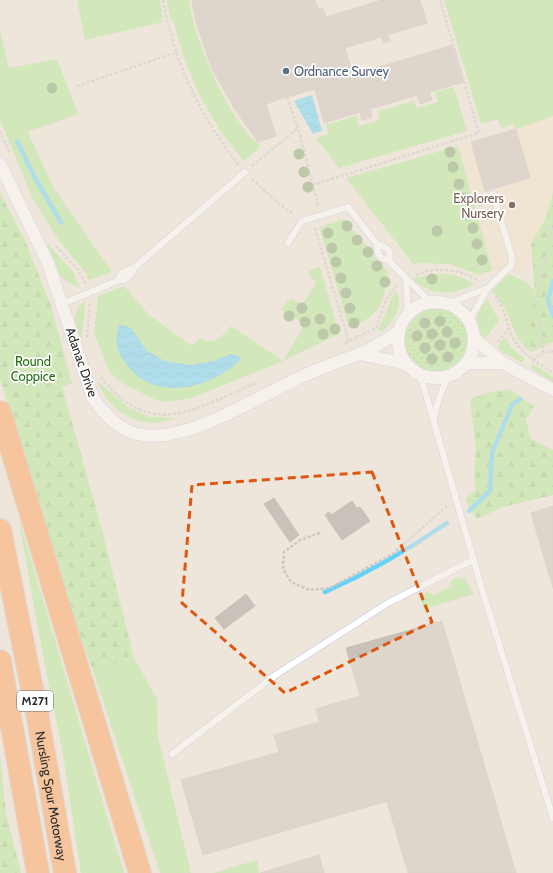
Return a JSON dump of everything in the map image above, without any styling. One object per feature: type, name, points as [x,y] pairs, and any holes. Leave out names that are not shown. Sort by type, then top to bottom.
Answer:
[{"type":"highway","points":[[0,412],[140,873]]},
{"type":"highway","name":"Nursling Spur Motorway","points":[[0,530],[37,713],[65,873]]},
{"type":"highway","name":"M271","points":[[0,661],[38,873]]},
{"type":"street","name":"Adanac Drive","points":[[0,164],[48,263],[93,398],[104,413],[120,428],[142,435],[161,436],[188,429],[240,408],[336,361],[360,354],[399,332]]},
{"type":"street","points":[[431,303],[447,304],[460,310],[469,321],[474,338],[473,350],[466,363],[458,371],[450,375],[433,378],[420,374],[407,364],[400,351],[399,332],[408,314],[419,306],[431,303]]},
{"type":"street","points":[[474,338],[503,363],[553,390]]},
{"type":"street","name":"Adanac Drive","points":[[360,354],[407,364]]},
{"type":"street","points":[[466,363],[503,363]]},
{"type":"lane","points":[[62,304],[117,281],[120,275],[126,270],[134,268],[245,172]]},
{"type":"lane","points":[[469,321],[488,288],[511,266],[512,257],[493,194]]},
{"type":"lane","points":[[288,243],[302,221],[348,207],[377,244],[377,253],[382,258],[389,260],[431,303]]},
{"type":"lane","points":[[406,279],[408,314]]},
{"type":"lane","points":[[447,304],[488,288]]},
{"type":"lane","points":[[420,374],[473,560],[553,818]]},
{"type":"lane","points":[[434,421],[436,403],[443,385],[450,375]]},
{"type":"lane","points":[[172,754],[277,674],[388,603],[473,560]]},
{"type":"path","points":[[163,0],[178,52],[190,84],[209,122],[245,172],[278,204],[302,221],[315,228],[348,342]]},
{"type":"path","points":[[312,185],[479,133],[440,0]]},
{"type":"path","points":[[76,86],[178,52]]},
{"type":"path","points":[[287,97],[298,128],[312,185],[320,210],[302,221]]},
{"type":"path","points":[[245,172],[298,128]]},
{"type":"path","points":[[0,131],[12,158]]},
{"type":"path","points":[[543,353],[537,300],[553,224]]},
{"type":"path","points":[[54,244],[78,270],[85,280],[90,293],[87,339]]},
{"type":"path","points":[[341,345],[376,328],[386,300],[394,288],[406,279],[419,273],[435,270],[449,270],[475,279],[488,288],[503,310],[512,337],[524,353],[553,373]]},
{"type":"path","points":[[534,360],[543,353],[553,351]]},
{"type":"path","points":[[99,372],[115,394],[128,404],[144,413],[161,414],[181,414],[262,380]]},
{"type":"path","points":[[320,533],[300,540],[284,552],[284,569],[291,582],[309,590],[330,588],[394,553],[455,499]]},
{"type":"highlighted area","points":[[372,472],[432,622],[285,693],[182,603],[192,485]]},
{"type":"shaded area","name":"Explorers Nursery","points":[[553,116],[553,192],[546,217],[531,244],[532,263],[520,272],[492,270],[458,146]]},
{"type":"green space","points":[[77,0],[160,0],[163,22],[85,40]]},
{"type":"green space","points":[[166,0],[189,0],[192,17],[198,36],[225,100],[237,119],[261,146],[244,161],[219,128],[200,95],[185,59],[173,20],[171,20]]},
{"type":"green space","points":[[444,0],[553,0],[553,116],[516,129],[514,124],[501,128],[498,119],[481,124]]},
{"type":"green space","points":[[0,30],[9,68],[57,59],[78,114],[28,132],[53,187],[112,272],[89,280],[85,272],[58,239],[33,199],[0,120]]},
{"type":"green space","points":[[454,87],[467,131],[339,168],[316,138],[329,134],[326,125],[356,116],[359,126],[380,120],[378,111],[414,101],[416,108],[438,102],[435,92]]},
{"type":"green space","points":[[458,146],[492,270],[480,275],[449,264],[418,263],[414,265],[346,178]]},
{"type":"green space","points":[[553,192],[553,342],[531,352],[531,313],[535,291],[531,244],[546,217]]},
{"type":"green space","name":"Round Coppice","points":[[0,193],[24,238],[51,306],[72,383],[62,387],[101,526],[134,658],[93,671],[74,620],[0,378]]},
{"type":"green space","points":[[344,219],[388,272],[382,301],[379,308],[368,318],[349,328],[319,227]]},
{"type":"green space","points":[[47,243],[73,272],[80,287],[66,281],[61,276],[54,264]]},
{"type":"green space","points":[[320,267],[339,334],[283,361],[305,324],[281,310],[287,300],[290,302],[292,299],[302,305],[317,282],[308,275],[309,270]]},
{"type":"green space","points":[[436,274],[456,276],[465,279],[474,285],[456,291],[441,292],[427,289],[411,279]]},
{"type":"green space","points":[[509,274],[526,282],[535,291],[531,313],[531,352],[522,344],[504,306],[491,289]]},
{"type":"green space","points":[[124,286],[148,314],[192,346],[200,338],[214,341],[231,326],[283,361],[192,398],[167,402],[156,400],[122,383],[109,371],[94,333],[98,296]]},
{"type":"green space","points":[[395,291],[399,301],[394,318],[383,331],[378,330]]},
{"type":"green space","points":[[486,297],[499,321],[484,339],[478,327],[477,318]]},
{"type":"green space","points":[[84,301],[85,311],[81,342],[75,326],[75,316]]},
{"type":"green space","points":[[436,308],[454,314],[462,322],[468,340],[462,358],[454,366],[436,372],[418,366],[410,358],[404,340],[410,322],[418,314]]},
{"type":"green space","points":[[506,338],[511,348],[525,359],[522,363],[500,350],[498,346],[503,339]]},
{"type":"green space","points":[[533,364],[553,377],[553,382],[530,368]]},
{"type":"green space","points":[[97,381],[129,408],[150,417],[178,418],[153,423],[134,419],[126,415],[112,404],[101,390]]},
{"type":"green space","points":[[509,389],[534,407],[526,419],[530,438],[553,450],[553,495],[503,507],[477,519],[465,499],[476,490],[474,475],[476,448],[470,399],[483,394]]},
{"type":"green space","points":[[18,516],[124,873],[81,873],[62,748],[43,656]]},
{"type":"green space","points":[[456,578],[465,579],[474,594],[424,609],[421,597],[428,591],[434,595],[452,586],[450,582]]},
{"type":"green space","points":[[134,658],[157,699],[158,737],[191,873],[160,873],[93,671]]},
{"type":"green space","points":[[0,755],[6,813],[21,873],[0,873]]},
{"type":"green space","points":[[257,860],[259,873],[213,873]]},
{"type":"water","points":[[312,95],[322,131],[313,134],[294,101]]},
{"type":"water","points":[[119,325],[130,327],[147,351],[165,361],[190,365],[214,361],[231,354],[242,358],[230,369],[201,384],[168,388],[153,385],[139,377],[127,365],[120,355],[116,341]]},
{"type":"building","name":"Ordnance Survey","points":[[192,0],[315,0],[318,9],[323,8],[326,17],[382,0],[420,0],[427,23],[387,35],[390,41],[383,43],[381,37],[345,48],[351,68],[357,66],[359,73],[453,45],[464,82],[429,92],[432,100],[420,104],[417,95],[370,109],[372,117],[362,120],[360,112],[324,123],[315,89],[287,97],[266,104],[276,136],[258,142],[234,108],[212,69],[196,22]]},
{"type":"building","points":[[516,129],[530,178],[485,191],[471,142]]},
{"type":"building","points":[[274,498],[299,535],[290,542],[264,504]]},
{"type":"building","points":[[352,501],[357,508],[360,507],[370,521],[342,540],[325,515],[329,512],[331,515]]},
{"type":"building","points":[[553,506],[553,588],[531,513]]},
{"type":"building","points":[[246,594],[255,606],[224,629],[215,618]]},
{"type":"building","points":[[442,621],[516,873],[408,873],[387,801],[203,855],[181,780],[279,752],[274,735],[319,722],[316,709],[360,696],[346,648]]},
{"type":"building","points":[[319,855],[324,873],[260,873]]},
{"type":"waterway","points":[[17,141],[34,176],[61,222]]},
{"type":"waterway","points":[[553,281],[548,300],[553,316]]},
{"type":"waterway","points":[[469,511],[490,491],[492,453],[512,405],[520,399]]},
{"type":"waterway","points":[[325,592],[388,560],[447,523]]},
{"type":"place","name":"Ordnance Survey","points":[[286,71]]},
{"type":"place","name":"Explorers Nursery","points":[[512,205]]}]
